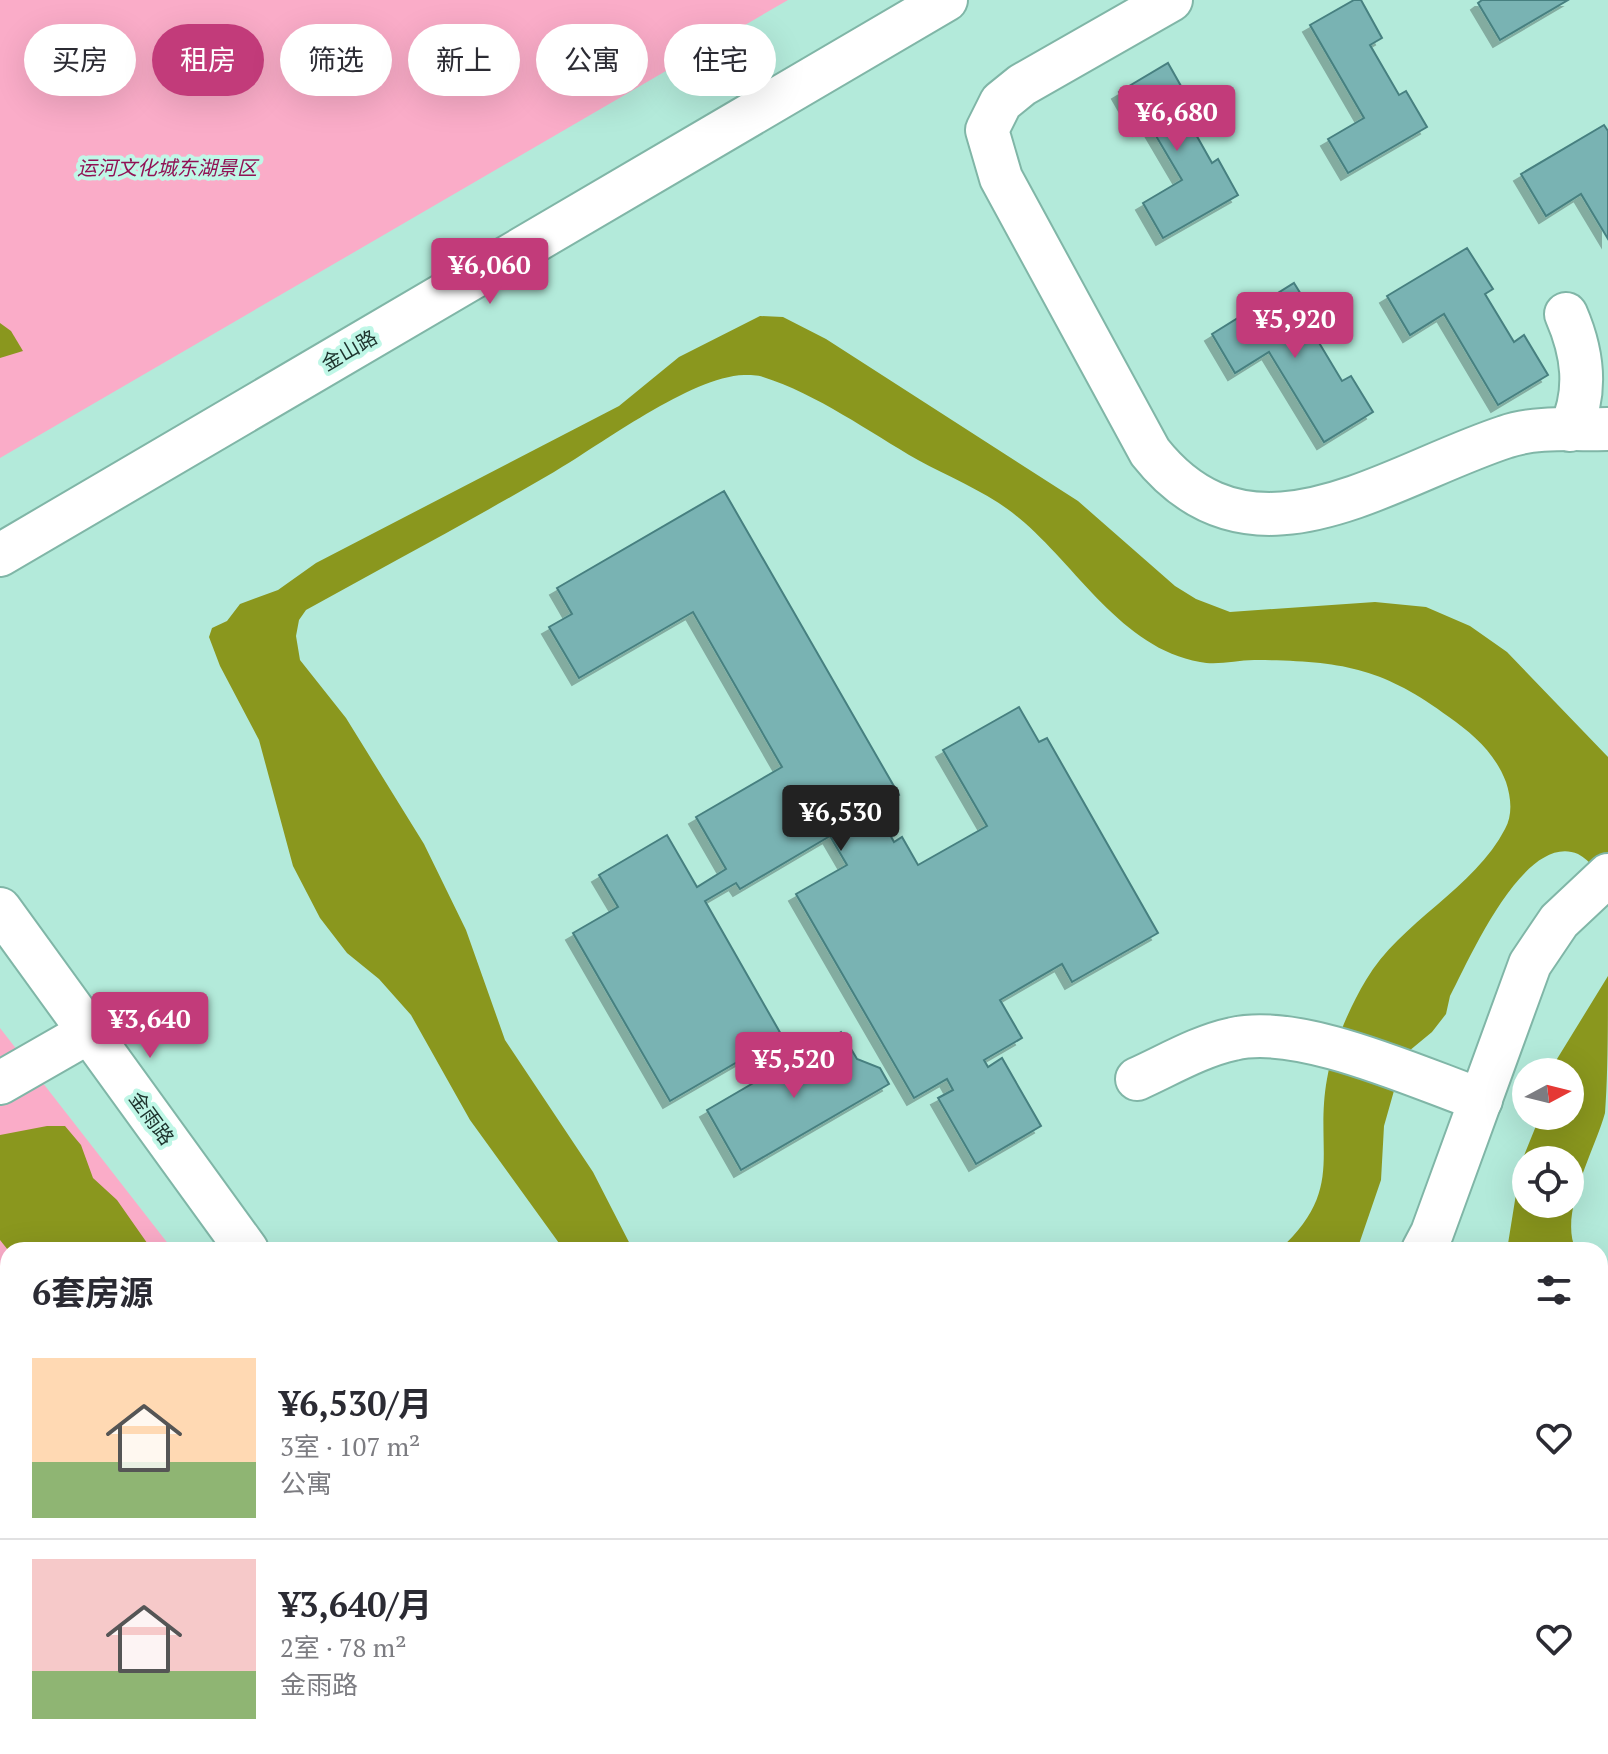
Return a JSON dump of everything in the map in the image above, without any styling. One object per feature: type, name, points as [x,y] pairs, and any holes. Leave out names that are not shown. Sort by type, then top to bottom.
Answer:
[{"type":"street","name":"金山路","points":[[0,555],[946,0]]},
{"type":"street","points":[[1171,0],[1022,85],[1001,102],[987,130],[1001,178],[1150,452],[1169,477],[1190,494],[1230,511],[1258,515],[1287,514],[1375,489],[1508,435],[1589,430],[1579,410],[1582,373],[1576,335],[1566,314]]},
{"type":"street","points":[[1427,1242],[1530,964],[1559,921],[1595,886]]},
{"type":"street","name":"金雨路","points":[[0,909],[241,1242]]},
{"type":"street","points":[[0,1083],[89,1032]]},
{"type":"street","points":[[1137,1079],[1232,1039],[1256,1035],[1322,1045],[1481,1100]]},
{"type":"green space","name":"运河文化城东湖景区","points":[[0,0],[788,0],[747,24],[664,24],[664,72],[648,81],[648,24],[536,24],[536,96],[623,96],[0,458]]},
{"type":"green space","points":[[0,1028],[167,1242],[0,1242]]},
{"type":"shaded area","points":[[760,316],[783,317],[826,339],[1078,501],[1175,586],[1196,599],[1230,612],[1375,602],[1426,607],[1470,626],[1507,652],[1608,757],[1608,885],[1578,854],[1558,852],[1538,861],[1501,903],[1450,996],[1446,1014],[1432,1032],[1409,1051],[1401,1066],[1384,1126],[1381,1180],[1360,1242],[1287,1242],[1313,1208],[1320,1188],[1327,1079],[1337,1041],[1360,991],[1381,959],[1475,869],[1492,850],[1508,824],[1509,794],[1496,762],[1475,737],[1458,723],[1425,700],[1381,677],[1313,662],[1251,660],[1207,663],[1172,654],[1123,623],[1040,537],[1008,509],[823,403],[761,376],[744,375],[698,387],[673,399],[523,490],[306,610],[299,620],[296,636],[300,660],[346,718],[424,844],[466,930],[505,1040],[593,1172],[629,1242],[558,1242],[470,1120],[411,1015],[379,979],[347,953],[320,918],[293,866],[259,740],[220,666],[209,637],[212,628],[227,621],[240,604],[278,590],[316,563],[619,406],[679,357]]},
{"type":"shaded area","points":[[0,323],[11,331],[23,351],[0,358]]},
{"type":"shaded area","points":[[1608,976],[1605,1113],[1584,1171],[1584,1146],[1528,1146],[1534,1130],[1584,1130],[1584,1058],[1558,1058]]},
{"type":"shaded area","points":[[47,1126],[65,1126],[81,1145],[93,1178],[117,1200],[146,1242],[2,1242],[0,1135]]},
{"type":"shaded area","points":[[1512,1218],[1572,1218],[1574,1242],[1508,1242]]},
{"type":"building","points":[[1354,0],[1361,0],[1382,38],[1370,45],[1399,95],[1406,91],[1427,127],[1348,173],[1328,139],[1364,118],[1310,25]]},
{"type":"building","points":[[1482,0],[1568,0],[1500,40],[1478,3]]},
{"type":"building","points":[[1168,63],[1190,102],[1181,108],[1212,163],[1218,159],[1238,195],[1163,238],[1143,203],[1182,180],[1149,124],[1140,129],[1119,92]]},
{"type":"building","points":[[1604,125],[1608,131],[1608,239],[1581,194],[1546,216],[1521,174]]},
{"type":"building","points":[[1467,248],[1493,289],[1485,294],[1514,342],[1524,335],[1548,375],[1498,405],[1444,314],[1410,335],[1387,296]]},
{"type":"building","points":[[1294,283],[1320,325],[1312,331],[1342,381],[1351,376],[1373,412],[1324,442],[1269,352],[1235,373],[1212,334]]},
{"type":"building","points":[[724,491],[899,795],[876,809],[894,842],[902,837],[918,865],[987,826],[943,750],[1019,707],[1039,742],[1047,738],[1158,933],[1072,982],[1062,964],[1000,1000],[1022,1038],[984,1060],[988,1067],[1002,1058],[1041,1126],[976,1164],[938,1098],[953,1090],[947,1079],[914,1098],[796,894],[847,865],[830,836],[740,889],[736,883],[705,901],[782,1036],[670,1101],[573,933],[618,907],[599,875],[667,835],[697,887],[726,869],[696,817],[782,767],[693,612],[579,678],[549,627],[572,614],[557,588]]},
{"type":"building","points":[[841,1032],[857,1059],[880,1068],[889,1084],[741,1170],[707,1110]]}]
